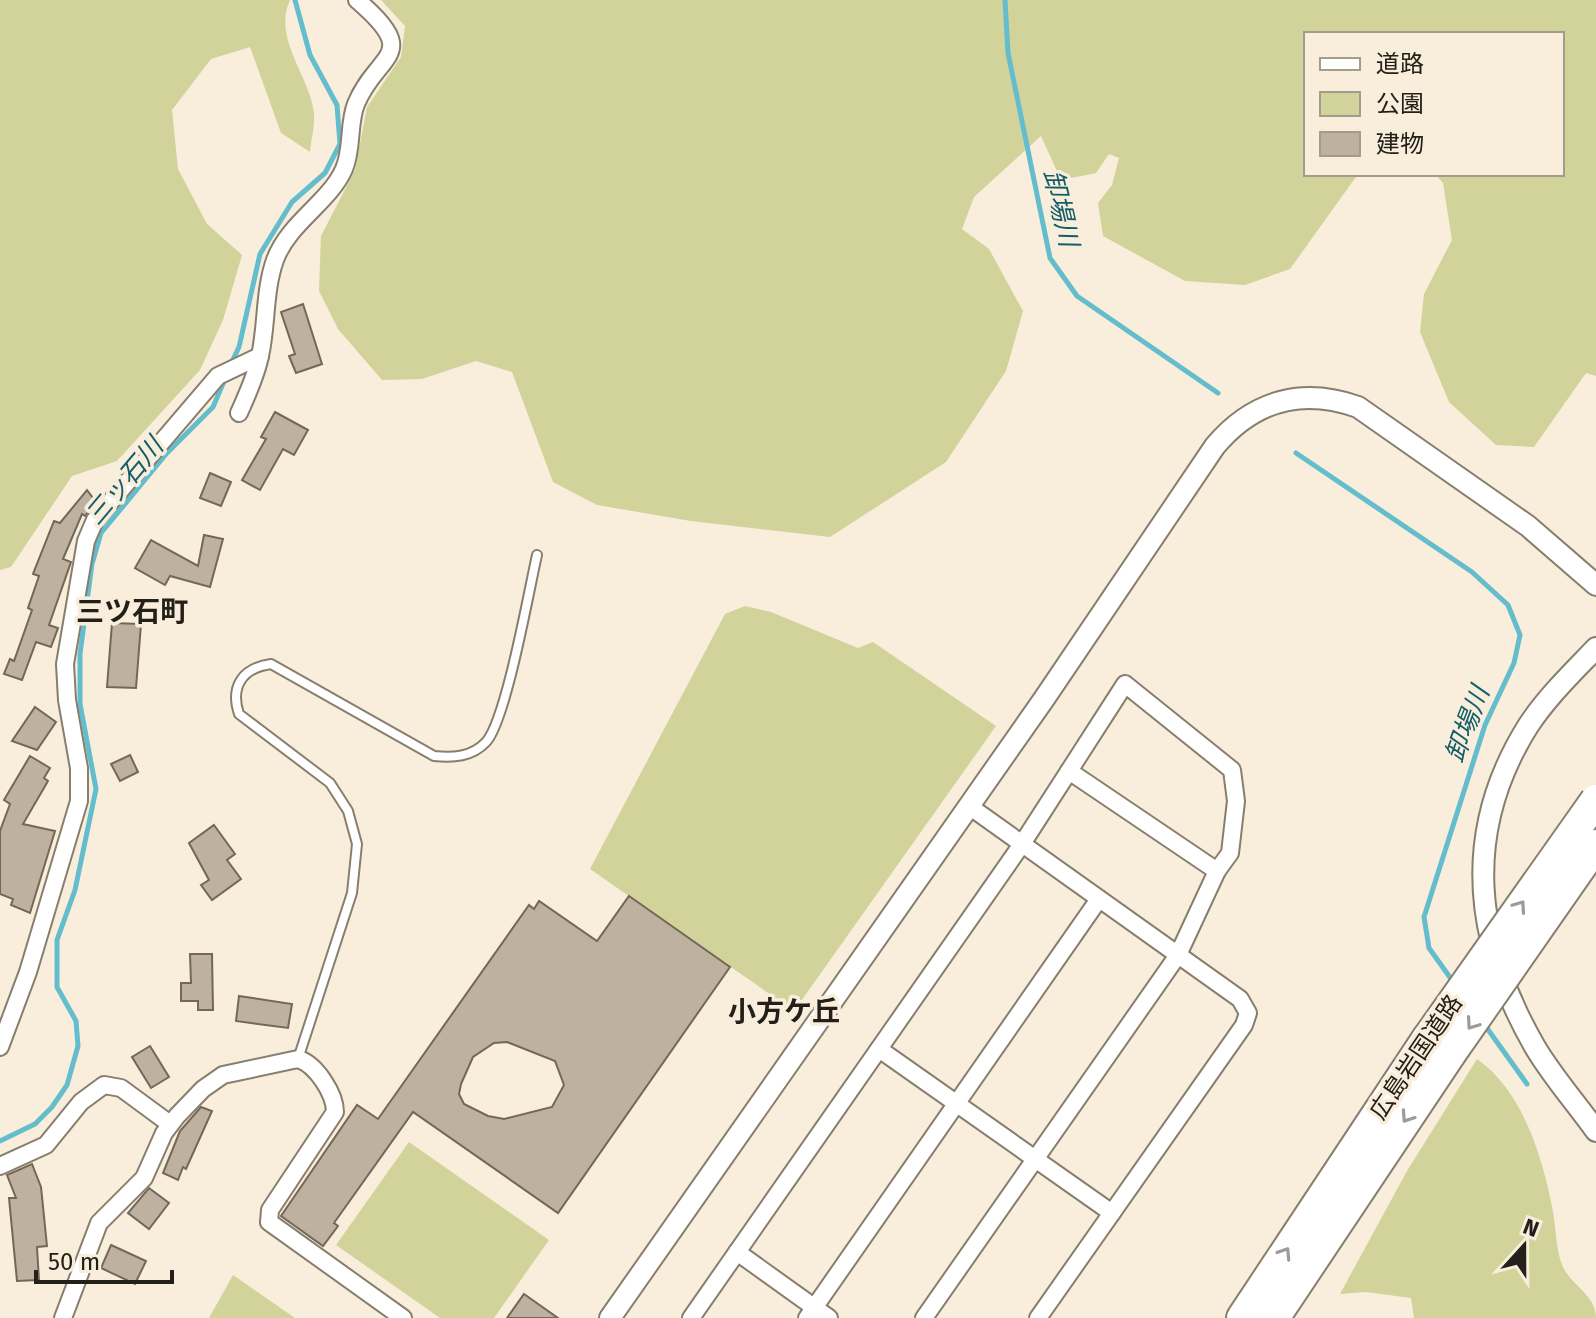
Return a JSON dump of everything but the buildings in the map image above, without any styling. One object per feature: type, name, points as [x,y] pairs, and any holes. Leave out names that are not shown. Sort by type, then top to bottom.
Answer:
[{"type":"highway","name":"広島岩国道路","points":[[1274,1318],[1439,1046],[1596,800]]},
{"type":"highway","name":"広島岩国道路","points":[[1242,1318],[1439,1046],[1596,845]]},
{"type":"street","points":[[239,413],[257,357],[269,279],[276,258],[308,211],[332,189],[344,169],[352,141],[356,104],[389,60],[390,37],[380,20],[357,0]]},
{"type":"street","points":[[0,1047],[28,972],[79,801],[79,768],[65,664],[86,541],[95,520],[218,376],[257,357]]},
{"type":"street","points":[[610,1318],[969,806],[1215,446],[1243,418],[1279,401],[1319,397],[1358,407],[1528,526],[1596,585]]},
{"type":"street","points":[[1596,648],[1530,723],[1510,758],[1492,805],[1483,851],[1481,902],[1500,975],[1536,1048],[1596,1131]]},
{"type":"street","points":[[691,1318],[1022,844],[1125,684],[1232,770],[1235,780],[1235,829],[1230,853],[1217,871],[1178,955],[924,1318]]},
{"type":"street","points":[[1069,771],[1217,871]]},
{"type":"street","points":[[969,806],[1242,1001],[1247,1019],[1038,1318]]},
{"type":"street","points":[[810,1313],[1099,899]]},
{"type":"street","points":[[879,1049],[1112,1213]]},
{"type":"street","points":[[63,1318],[99,1223],[144,1178],[170,1124],[203,1089],[223,1075],[298,1059],[312,1067],[332,1096],[335,1112],[270,1210],[269,1222],[403,1318]]},
{"type":"street","points":[[0,1166],[46,1145],[81,1102],[104,1085],[121,1088],[170,1124]]},
{"type":"street","points":[[737,1252],[810,1313],[829,1318]]},
{"type":"lane","points":[[298,1059],[352,893],[357,844],[348,811],[330,783],[239,714],[234,701],[236,686],[244,674],[256,666],[271,664],[434,756],[448,758],[475,751],[486,742],[499,717],[537,555]]},
{"type":"green space","points":[[0,0],[290,0],[286,29],[311,100],[314,119],[310,152],[281,133],[250,47],[211,59],[172,110],[178,169],[207,224],[242,255],[223,320],[200,370],[117,461],[72,476],[11,567],[0,570]]},
{"type":"green space","points":[[381,0],[1596,0],[1596,376],[1586,373],[1534,447],[1496,445],[1449,402],[1420,332],[1424,294],[1452,240],[1443,183],[1437,176],[1564,176],[1564,32],[1304,32],[1304,176],[1357,176],[1290,269],[1245,285],[1185,281],[1103,236],[1098,203],[1112,185],[1119,158],[1109,154],[1096,173],[1061,180],[1041,136],[974,197],[962,229],[989,249],[1023,311],[1006,371],[946,462],[830,537],[691,521],[597,505],[553,482],[512,372],[476,361],[422,379],[382,380],[338,329],[319,291],[321,236],[355,170],[367,107],[401,57],[405,26]]},
{"type":"green space","points":[[745,606],[771,612],[858,648],[873,642],[996,726],[794,1011],[590,869],[725,614]]},
{"type":"green space","points":[[1477,1059],[1507,1089],[1519,1107],[1537,1148],[1549,1191],[1563,1267],[1592,1303],[1596,1318],[1414,1318],[1411,1298],[1366,1292],[1340,1294],[1407,1171]]},
{"type":"green space","points":[[409,1142],[549,1240],[494,1318],[440,1318],[336,1245]]},
{"type":"green space","points":[[233,1275],[295,1318],[209,1318]]},
{"type":"waterway","name":"三ッ石川","points":[[230,366],[239,347],[260,254],[292,202],[325,173],[340,144],[337,105],[310,55],[295,0]]},
{"type":"waterway","name":"卸場川","points":[[1005,0],[1008,53],[1050,258],[1077,296],[1218,393]]},
{"type":"waterway","name":"三ッ石川","points":[[0,1141],[35,1124],[52,1107],[67,1085],[78,1046],[76,1021],[57,987],[57,940],[75,890],[96,789],[80,704],[80,654],[92,564],[101,533],[167,453],[213,407],[225,379]]},
{"type":"waterway","name":"卸場川","points":[[1296,453],[1472,572],[1508,605],[1520,635],[1514,663],[1485,725],[1424,917],[1429,948],[1454,983]]},
{"type":"waterway","name":"卸場川","points":[[1484,1024],[1527,1084]]},
{"type":"district","name":"三ツ石町","points":[[132,611]]},
{"type":"district","name":"小方ケ丘","points":[[784,1011]]}]
